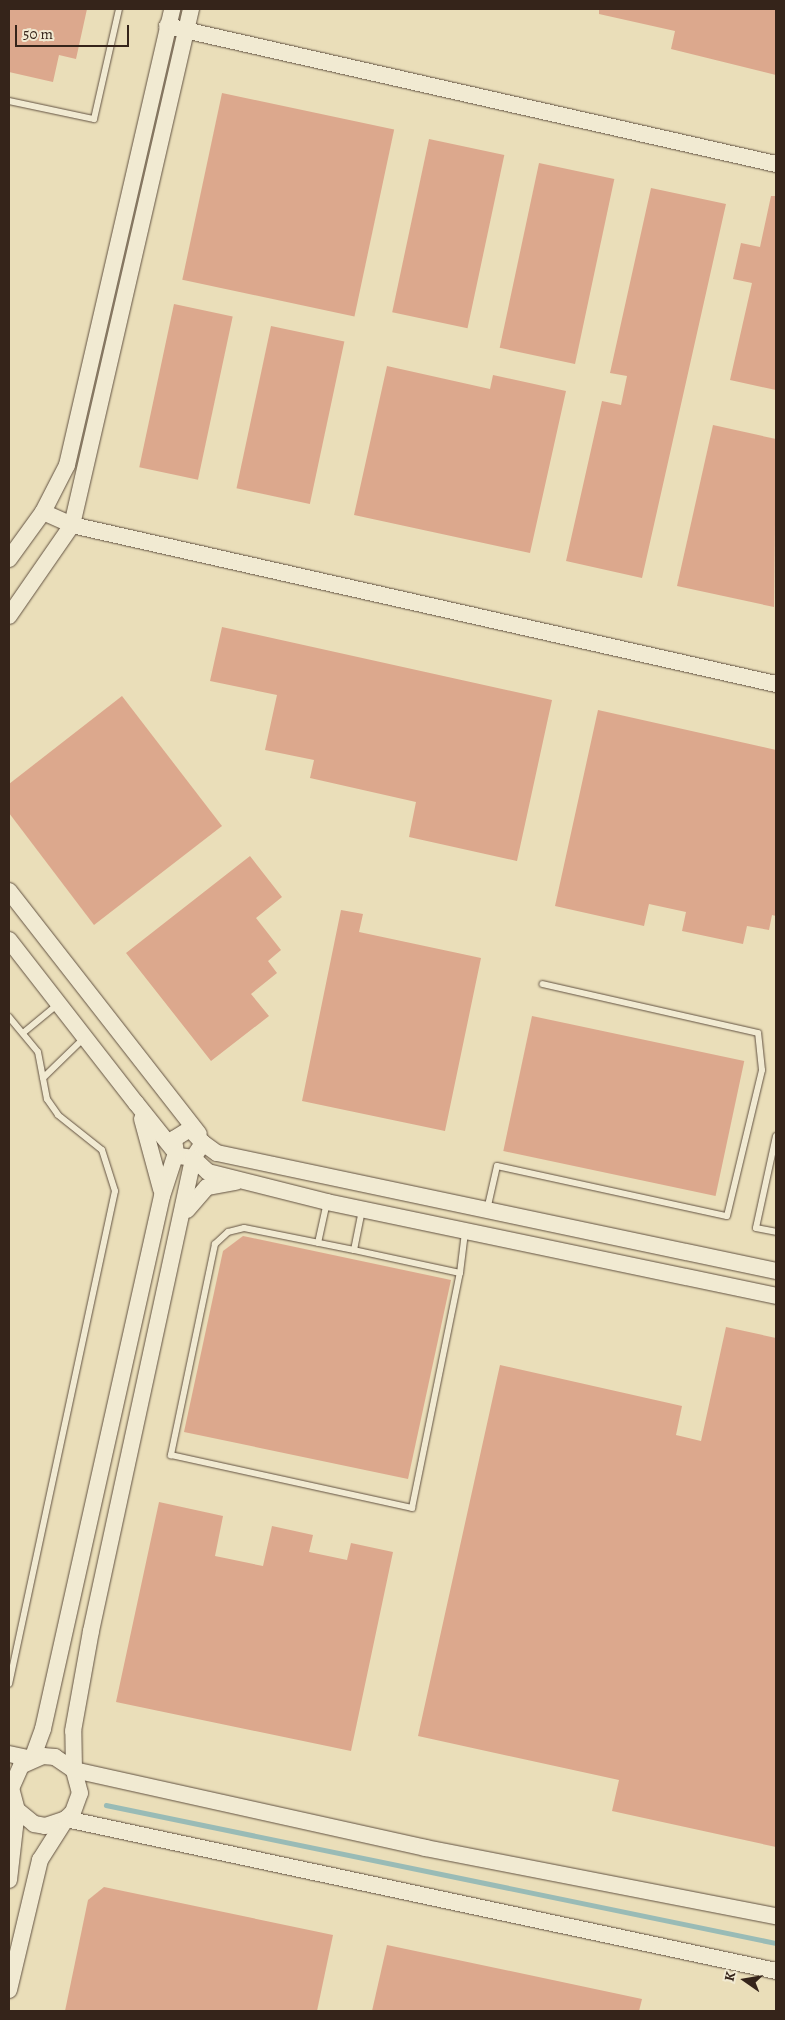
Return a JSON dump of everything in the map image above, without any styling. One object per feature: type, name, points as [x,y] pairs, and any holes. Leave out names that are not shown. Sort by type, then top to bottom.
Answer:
[{"type":"street","points":[[9,559],[43,512],[67,465],[172,9]]},
{"type":"street","points":[[9,616],[72,525],[191,9]]},
{"type":"street","points":[[167,26],[776,164]]},
{"type":"street","points":[[43,512],[72,525],[776,684]]},
{"type":"street","points":[[9,891],[201,1138],[217,1153],[468,1209],[776,1271]]},
{"type":"street","points":[[9,940],[176,1153],[193,1158],[208,1172],[362,1210],[776,1296]]},
{"type":"street","points":[[136,1103],[152,1145],[162,1196]]},
{"type":"street","points":[[9,1880],[14,1776],[32,1759],[51,1694],[162,1196],[176,1153],[173,1143],[180,1131],[201,1138]]},
{"type":"street","points":[[9,1990],[40,1860],[80,1793],[74,1770],[73,1731],[92,1631],[183,1216],[193,1158],[201,1138]]},
{"type":"street","points":[[183,1216],[207,1187],[246,1181]]},
{"type":"street","points":[[465,1230],[468,1209]]},
{"type":"street","points":[[9,1754],[32,1759],[55,1757],[74,1770],[425,1848],[776,1916]]},
{"type":"street","points":[[13,1810],[45,1826],[66,1819],[776,1971]]},
{"type":"lane","points":[[9,101],[94,119],[119,9]]},
{"type":"lane","points":[[487,1212],[497,1166],[727,1216],[762,1070],[758,1033],[543,984]]},
{"type":"lane","points":[[24,1033],[58,1003]]},
{"type":"lane","points":[[9,1017],[38,1052],[47,1099],[58,1115],[102,1150],[115,1191],[9,1684]]},
{"type":"lane","points":[[43,1078],[85,1037]]},
{"type":"lane","points":[[776,1136],[756,1228],[776,1232]]},
{"type":"lane","points":[[318,1243],[327,1202]]},
{"type":"lane","points":[[354,1250],[362,1210]]},
{"type":"lane","points":[[460,1273],[244,1228],[228,1232],[215,1244],[171,1455],[412,1508],[460,1273],[465,1230]]},
{"type":"building","points":[[9,9],[87,9],[76,59],[59,55],[53,82],[9,72]]},
{"type":"building","points":[[599,9],[776,9],[776,75],[671,49],[675,31],[599,14]]},
{"type":"building","points":[[222,93],[394,130],[354,316],[182,280]]},
{"type":"building","points":[[429,139],[504,155],[468,328],[392,312]]},
{"type":"building","points":[[539,163],[614,179],[575,364],[500,348]]},
{"type":"building","points":[[651,188],[726,204],[642,578],[566,561],[602,401],[621,405],[627,376],[610,373]]},
{"type":"building","points":[[771,196],[776,196],[776,390],[730,380],[752,283],[733,279],[741,243],[760,247]]},
{"type":"building","points":[[174,304],[233,316],[198,480],[139,467]]},
{"type":"building","points":[[271,326],[344,342],[310,504],[236,488]]},
{"type":"building","points":[[387,366],[490,389],[493,375],[566,391],[530,553],[354,515]]},
{"type":"building","points":[[713,425],[776,439],[774,607],[677,586]]},
{"type":"building","points":[[222,627],[552,700],[517,861],[409,837],[416,802],[310,778],[314,760],[265,750],[277,695],[210,681]]},
{"type":"building","points":[[122,696],[222,826],[94,925],[9,813],[9,784]]},
{"type":"building","points":[[598,710],[776,750],[776,916],[772,915],[769,930],[747,926],[743,944],[682,931],[686,912],[649,904],[644,926],[555,906]]},
{"type":"building","points":[[250,856],[282,897],[256,918],[281,950],[268,961],[277,973],[251,994],[269,1016],[211,1061],[126,953]]},
{"type":"building","points":[[341,910],[363,914],[359,932],[481,958],[445,1131],[302,1101]]},
{"type":"building","points":[[532,1016],[744,1061],[716,1196],[503,1151]]},
{"type":"building","points":[[243,1236],[451,1280],[408,1479],[184,1432],[223,1251]]},
{"type":"building","points":[[726,1327],[776,1338],[776,1847],[612,1811],[619,1780],[418,1736],[500,1365],[682,1406],[676,1435],[701,1441]]},
{"type":"building","points":[[159,1502],[223,1516],[215,1556],[263,1566],[272,1526],[313,1535],[309,1552],[347,1560],[351,1543],[393,1552],[351,1751],[116,1702]]},
{"type":"building","points":[[104,1887],[333,1935],[317,2011],[65,2011],[88,1900]]},
{"type":"building","points":[[387,1945],[642,1999],[639,2011],[372,2011]]},
{"type":"waterway","points":[[106,1805],[776,1943]]}]
